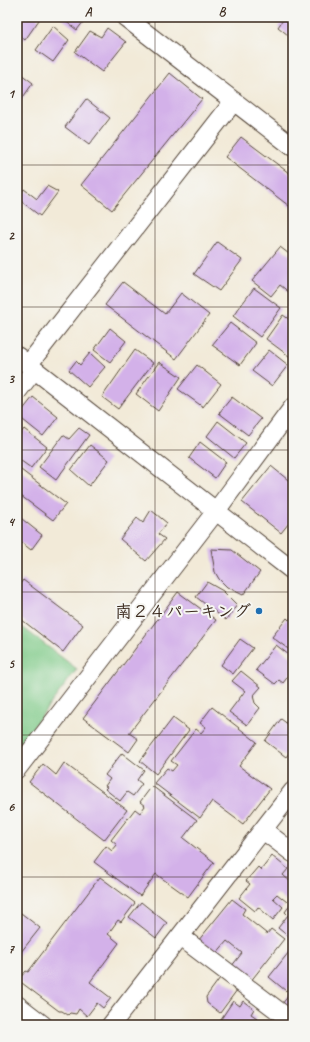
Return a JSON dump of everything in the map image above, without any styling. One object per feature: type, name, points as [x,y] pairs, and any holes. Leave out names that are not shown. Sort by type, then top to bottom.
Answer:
[{"type":"street","points":[[125,17],[293,147]]},
{"type":"street","points":[[17,392],[26,364],[234,102]]},
{"type":"street","points":[[26,364],[293,571]]},
{"type":"street","points":[[17,769],[216,511],[293,407]]},
{"type":"street","points":[[112,1025],[293,791]]},
{"type":"street","points":[[264,830],[293,853]]},
{"type":"street","points":[[181,937],[293,1022]]},
{"type":"street","points":[[17,1005],[42,1025]]},
{"type":"green space","points":[[17,623],[77,669],[17,748]]},
{"type":"building","points":[[17,17],[36,17],[39,20],[25,40],[17,34]]},
{"type":"building","points":[[60,17],[87,17],[77,30]]},
{"type":"building","points":[[285,17],[293,17],[293,39],[278,27]]},
{"type":"building","points":[[53,26],[69,40],[53,62],[36,50]]},
{"type":"building","points":[[107,28],[126,42],[102,72],[75,52],[90,31],[101,37]]},
{"type":"building","points":[[17,71],[33,83],[19,103],[17,101]]},
{"type":"building","points":[[170,73],[202,99],[112,210],[81,185]]},
{"type":"building","points":[[86,99],[110,118],[89,145],[65,127]]},
{"type":"building","points":[[241,137],[293,176],[293,209],[225,157]]},
{"type":"building","points":[[47,186],[58,192],[40,216],[17,198],[24,189],[37,199]]},
{"type":"building","points":[[217,242],[242,260],[219,291],[194,274]]},
{"type":"building","points":[[280,247],[293,257],[293,290],[290,293],[280,285],[271,296],[252,281]]},
{"type":"building","points":[[123,282],[165,314],[181,293],[209,315],[176,359],[105,305]]},
{"type":"building","points":[[254,288],[281,308],[260,337],[233,316]]},
{"type":"building","points":[[283,315],[293,322],[293,359],[266,339]]},
{"type":"building","points":[[230,323],[256,343],[240,365],[212,345]]},
{"type":"building","points":[[110,328],[126,341],[110,362],[94,350]]},
{"type":"building","points":[[135,350],[153,363],[118,409],[102,397]]},
{"type":"building","points":[[269,350],[288,365],[272,386],[252,371]]},
{"type":"building","points":[[90,353],[105,367],[88,387],[69,370],[76,361],[80,365]]},
{"type":"building","points":[[159,362],[181,377],[158,411],[136,394]]},
{"type":"building","points":[[197,365],[221,384],[203,407],[178,389]]},
{"type":"building","points":[[33,397],[58,417],[43,436],[18,416]]},
{"type":"building","points":[[232,397],[261,419],[248,435],[219,413]]},
{"type":"building","points":[[218,421],[246,443],[234,458],[207,436]]},
{"type":"building","points":[[79,428],[89,435],[56,480],[39,467],[63,435],[69,439]]},
{"type":"building","points":[[24,429],[47,447],[31,468],[17,458],[17,438]]},
{"type":"building","points":[[200,442],[226,462],[215,478],[189,458]]},
{"type":"building","points":[[90,445],[109,460],[89,486],[71,470]]},
{"type":"building","points":[[271,466],[293,484],[293,518],[281,533],[242,502]]},
{"type":"building","points":[[17,467],[66,504],[53,520],[17,493]]},
{"type":"building","points":[[151,510],[167,523],[158,534],[165,539],[146,561],[120,539],[137,518],[143,523]]},
{"type":"building","points":[[17,515],[42,535],[31,550],[17,539]]},
{"type":"building","points":[[211,549],[232,550],[260,572],[243,595],[227,587],[219,579],[215,572]]},
{"type":"building","points":[[23,580],[83,625],[63,652],[17,616],[17,588]]},
{"type":"building","points":[[207,582],[223,591],[237,605],[226,620],[196,597]]},
{"type":"building","points":[[178,592],[216,620],[129,733],[138,739],[129,752],[83,718]]},
{"type":"building","points":[[293,615],[293,648],[291,651],[272,637],[287,618],[289,620]]},
{"type":"building","points":[[240,639],[253,648],[233,674],[221,665]]},
{"type":"building","points":[[276,645],[293,658],[293,670],[283,683],[279,680],[275,684],[256,670]]},
{"type":"building","points":[[241,671],[261,687],[253,696],[255,703],[260,708],[247,725],[229,712],[245,691],[232,681]]},
{"type":"building","points":[[212,707],[257,742],[239,766],[270,789],[243,824],[212,801],[200,818],[154,783],[167,768],[172,771],[177,765],[171,761],[196,729],[201,733],[206,727],[200,723]]},
{"type":"building","points":[[173,718],[189,730],[156,774],[140,761]]},
{"type":"building","points":[[281,719],[293,728],[293,748],[286,757],[265,741]]},
{"type":"building","points":[[122,753],[144,770],[137,780],[142,784],[133,796],[127,792],[120,801],[105,789],[107,787],[105,786],[110,779],[105,775]]},
{"type":"building","points":[[64,763],[127,810],[104,840],[29,782],[43,764],[56,775]]},
{"type":"building","points":[[152,786],[197,820],[183,838],[214,862],[188,897],[156,874],[140,896],[94,862],[106,846],[112,851],[117,845],[111,840],[135,809],[140,813],[145,806],[140,802]]},
{"type":"building","points":[[272,856],[288,869],[283,875],[293,884],[293,895],[287,902],[277,894],[273,898],[283,907],[273,920],[258,907],[255,911],[239,898],[250,884],[246,881],[258,867],[261,870]]},
{"type":"building","points":[[100,877],[135,903],[121,922],[118,920],[108,934],[119,943],[90,982],[111,998],[103,1008],[97,1003],[87,1016],[79,1009],[76,1014],[70,1013],[68,1015],[62,1011],[59,1011],[18,980],[26,971],[28,972]]},
{"type":"building","points":[[232,899],[245,909],[242,914],[267,934],[271,929],[284,939],[250,982],[231,967],[242,953],[227,941],[215,955],[198,941]]},
{"type":"building","points":[[293,901],[293,940],[278,928],[288,915],[285,912]]},
{"type":"building","points":[[141,902],[167,923],[156,938],[129,917]]},
{"type":"building","points":[[21,913],[40,928],[17,957],[17,918]]},
{"type":"building","points":[[293,947],[293,982],[286,991],[269,977]]},
{"type":"building","points":[[220,978],[237,990],[220,1013],[207,1003],[206,997]]},
{"type":"building","points":[[293,990],[293,1008],[290,1011],[282,1004]]},
{"type":"building","points":[[233,1001],[240,1006],[243,1001],[254,1009],[251,1014],[257,1018],[252,1025],[217,1025]]},
{"type":"place","name":"南２４パーキング","points":[[259,611]]}]
